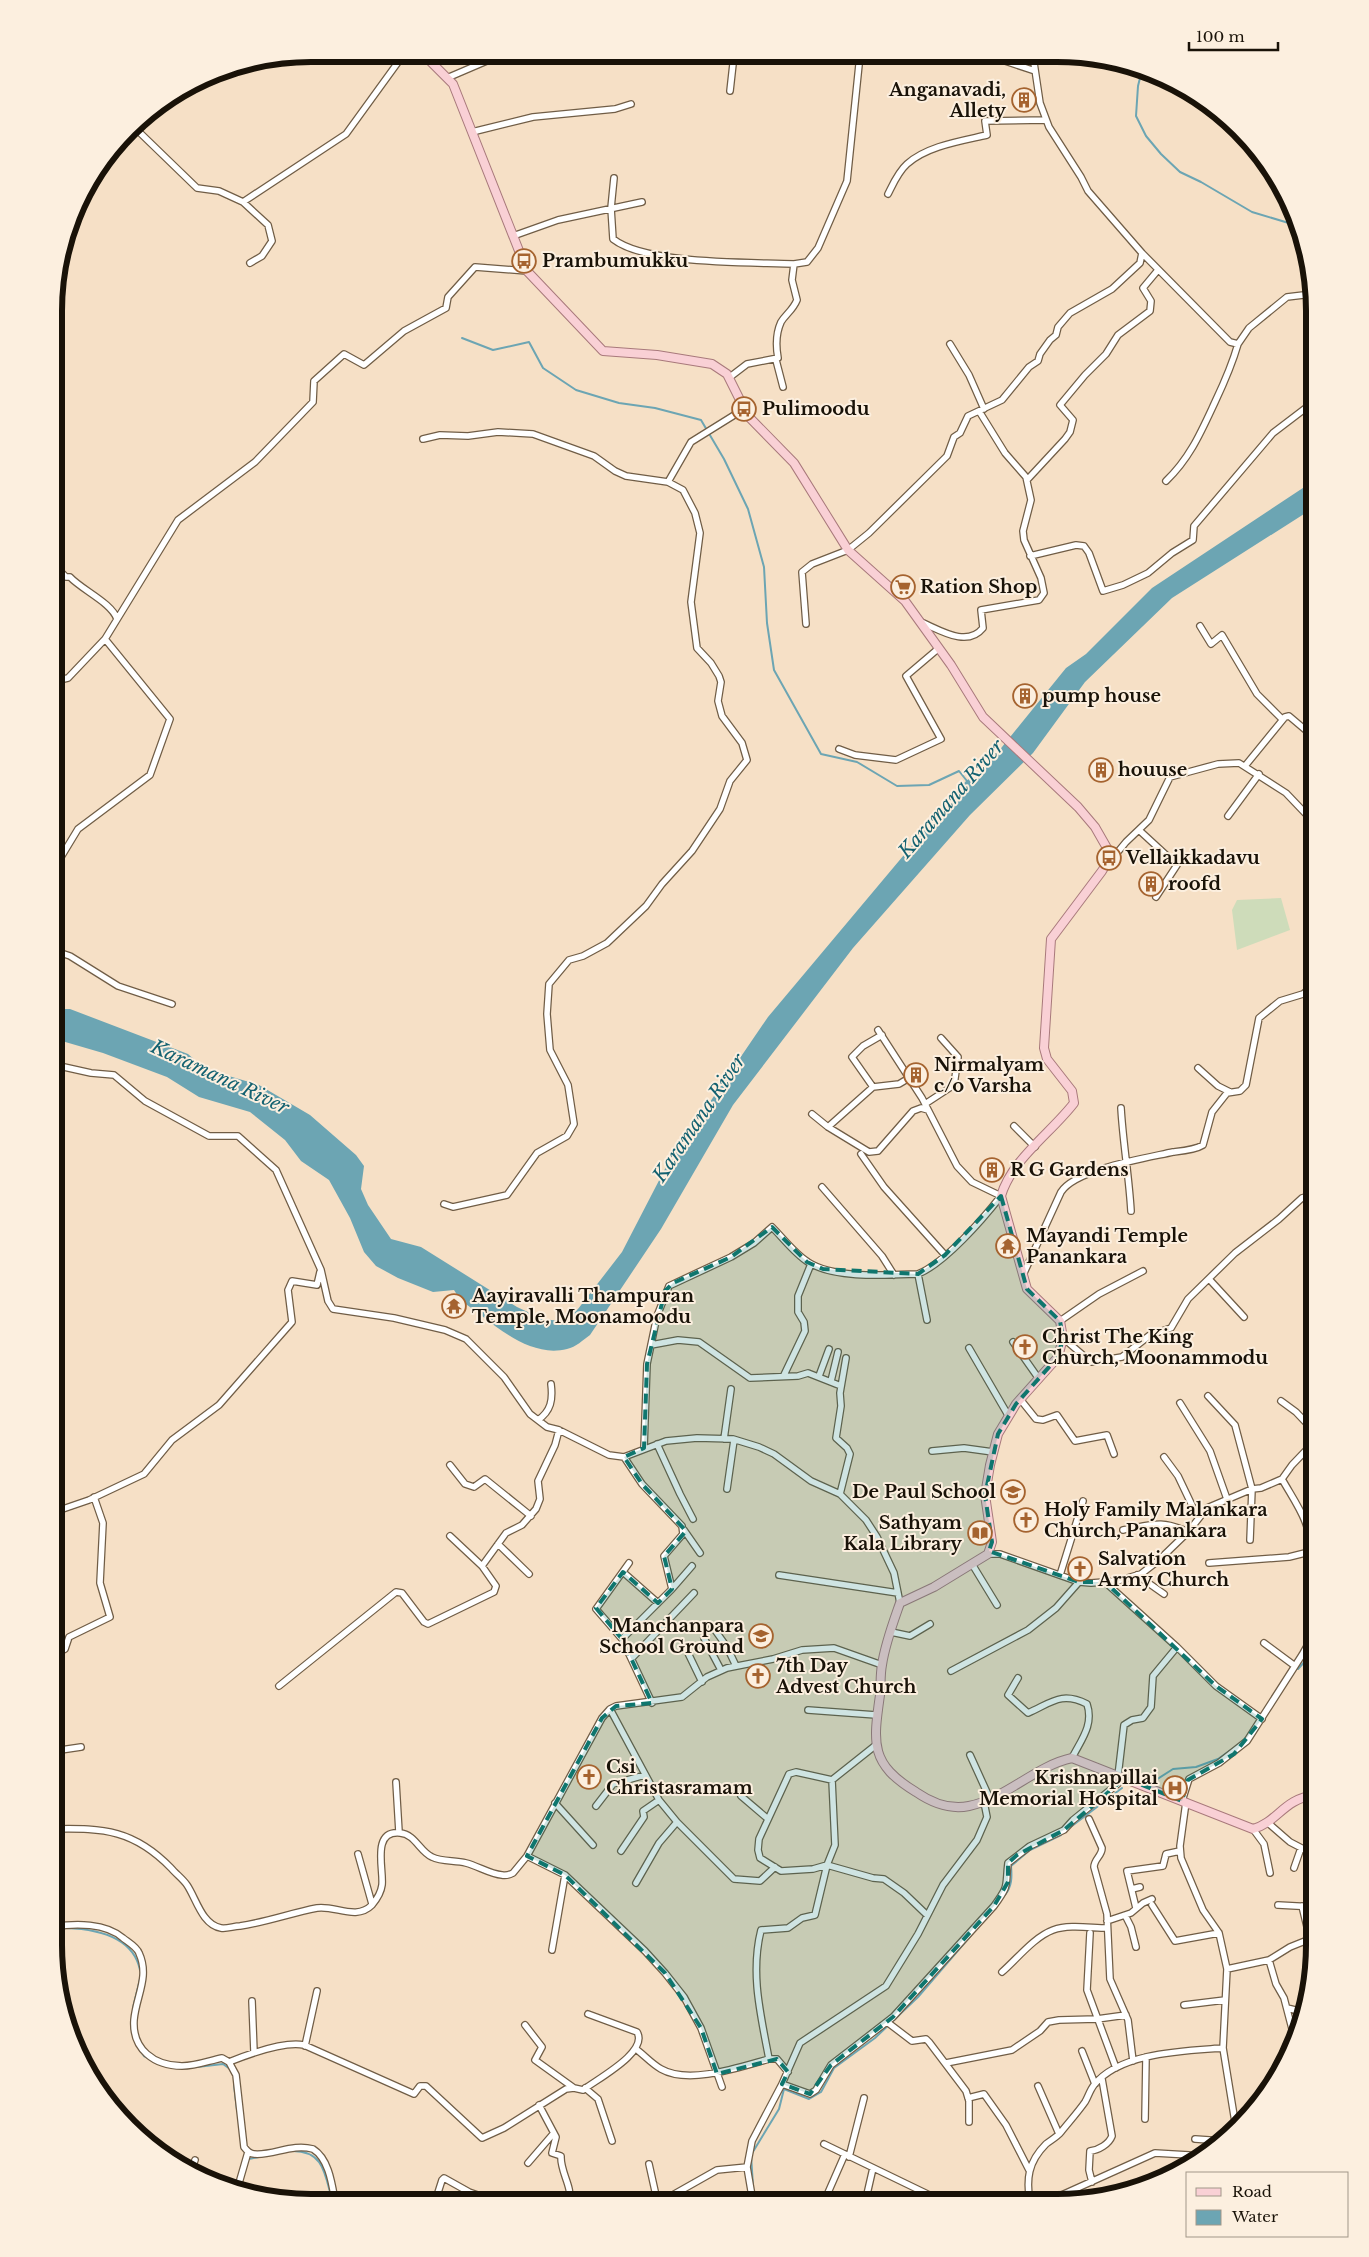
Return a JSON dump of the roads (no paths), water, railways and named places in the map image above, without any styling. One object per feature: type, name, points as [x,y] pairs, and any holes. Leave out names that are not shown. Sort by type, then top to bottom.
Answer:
[{"type":"main road","points":[[431,62],[453,84],[527,271],[603,350],[657,355],[712,364],[722,369],[730,377],[744,409],[754,422],[794,462],[848,550],[905,601],[921,622],[983,718],[1078,807],[1106,842],[1108,861],[1102,872],[1051,939],[1044,1048],[1047,1059],[1072,1091],[1074,1100],[1072,1105],[1013,1172],[1001,1196],[1007,1224],[1016,1244],[1022,1277],[1031,1294],[1060,1321],[1063,1338],[1058,1357],[1020,1399],[1008,1415],[998,1434],[985,1495],[992,1542],[988,1554],[934,1587],[900,1603],[882,1665],[876,1715],[876,1745],[888,1771],[901,1783],[936,1804],[967,1806],[987,1800],[1058,1761],[1072,1758],[1253,1829],[1267,1822],[1285,1806],[1306,1797]]},
{"type":"street","points":[[243,202],[346,134],[398,62]]},
{"type":"street","points":[[447,78],[484,62]]},
{"type":"street","points":[[730,91],[733,62]]},
{"type":"street","points":[[614,178],[611,208],[613,239],[620,245],[657,256],[794,264],[807,262],[818,248],[848,182],[859,62]]},
{"type":"street","points":[[1006,62],[1035,71]]},
{"type":"street","points":[[1034,62],[1040,103],[1046,120],[1088,191],[1158,270],[1230,342],[1238,344]]},
{"type":"street","points":[[472,132],[534,117],[615,108],[631,104]]},
{"type":"street","points":[[888,194],[902,170],[922,155],[955,143],[987,135],[985,120],[1046,120]]},
{"type":"street","points":[[139,132],[197,188],[218,191],[243,202],[268,225],[272,241],[262,256],[250,263]]},
{"type":"street","points":[[513,236],[541,225],[642,202]]},
{"type":"street","points":[[806,624],[802,572],[812,564],[848,550],[869,533],[946,456],[954,437],[960,433],[968,416],[1002,400],[1029,366],[1038,361],[1040,354],[1056,335],[1058,327],[1070,313],[1112,289],[1140,263],[1142,253]]},
{"type":"street","points":[[783,387],[776,360],[778,358],[776,346],[778,331],[782,321],[790,314],[797,300],[792,280],[794,264]]},
{"type":"street","points":[[62,679],[68,678],[105,639],[178,520],[255,462],[312,402],[314,382],[344,354],[364,365],[404,331],[446,308],[448,296],[475,267],[527,271]]},
{"type":"street","points":[[1027,480],[1070,432],[1073,420],[1060,405],[1085,375],[1106,354],[1118,335],[1150,311],[1151,301],[1143,288],[1158,270]]},
{"type":"street","points":[[1166,481],[1193,450],[1230,374],[1238,344],[1249,328],[1287,297],[1306,295]]},
{"type":"street","points":[[921,622],[955,636],[967,638],[980,632],[983,628],[981,610],[1039,600],[1044,593],[1044,585],[1024,540],[1023,531],[1031,500],[1027,480],[1004,454],[981,410],[969,375],[950,344]]},
{"type":"street","points":[[730,377],[747,364],[776,360]]},
{"type":"street","points":[[1030,556],[1076,545],[1084,546],[1089,553],[1103,591],[1124,585],[1148,573],[1172,553],[1192,540],[1194,526],[1257,451],[1273,433],[1306,408]]},
{"type":"street","points":[[668,482],[691,442],[744,409]]},
{"type":"street","points":[[423,439],[440,435],[468,436],[498,432],[533,434],[594,456],[615,471],[626,476],[668,482],[683,490],[695,513],[700,533],[691,602],[697,648],[711,663],[719,676],[721,682],[718,701],[722,716],[742,743],[747,760],[730,781],[720,809],[692,851],[662,884],[646,906],[607,943],[582,956],[569,960],[549,984],[547,1014],[550,1050],[568,1084],[574,1124],[567,1136],[537,1153],[506,1195],[453,1207],[444,1204]]},
{"type":"street","points":[[62,573],[66,578],[70,577],[97,596],[116,614],[117,619]]},
{"type":"street","points":[[1200,626],[1211,644],[1222,635],[1257,694],[1282,719]]},
{"type":"street","points":[[62,855],[78,829],[150,775],[170,720],[105,639]]},
{"type":"street","points":[[839,749],[855,755],[896,760],[941,739],[906,676],[939,648]]},
{"type":"street","points":[[1246,766],[1282,719],[1289,716],[1306,730]]},
{"type":"street","points":[[1102,872],[1126,842],[1140,831],[1149,820],[1170,777],[1218,764],[1240,763],[1286,792],[1306,814]]},
{"type":"street","points":[[1228,816],[1259,774]]},
{"type":"street","points":[[1140,831],[1177,865],[1156,896]]},
{"type":"street","points":[[62,953],[70,956],[118,986],[172,1004]]},
{"type":"street","points":[[1022,1277],[1066,1186],[1078,1178],[1126,1162],[1200,1147],[1204,1142],[1212,1112],[1225,1095],[1230,1092],[1240,1091],[1246,1086],[1259,1018],[1280,1001],[1306,992]]},
{"type":"street","points":[[644,1448],[646,1373],[657,1316],[669,1286],[730,1257],[754,1243],[772,1227],[811,1264],[823,1269],[845,1273],[918,1274],[926,1271],[945,1255],[988,1213],[1001,1196],[972,1182],[957,1166],[925,1104],[880,1033],[852,1057],[873,1087]]},
{"type":"street","points":[[925,1104],[954,1085],[958,1057],[941,1038]]},
{"type":"street","points":[[62,1067],[91,1073],[114,1075],[145,1101],[209,1136],[238,1136],[276,1170],[321,1270],[329,1304],[336,1311],[394,1318],[445,1330],[466,1339],[504,1377],[526,1410],[547,1427],[559,1430],[608,1455],[624,1457],[644,1448],[675,1439],[734,1440],[766,1450],[811,1481],[840,1494],[866,1520],[877,1537],[894,1573],[900,1603]]},
{"type":"street","points":[[1198,1068],[1218,1086],[1230,1092]]},
{"type":"street","points":[[828,1127],[873,1087],[899,1084],[909,1078]]},
{"type":"street","points":[[812,1114],[828,1127],[869,1152],[878,1151],[913,1110],[920,1108],[928,1110]]},
{"type":"street","points":[[1121,1108],[1126,1162],[1129,1168],[1131,1211]]},
{"type":"street","points":[[1014,1126],[1035,1147]]},
{"type":"street","points":[[861,1154],[884,1188],[945,1255]]},
{"type":"street","points":[[822,1188],[882,1256],[894,1275]]},
{"type":"street","points":[[1063,1338],[1091,1362],[1122,1357],[1150,1335],[1174,1326],[1188,1299],[1209,1278],[1235,1253],[1279,1219],[1302,1198],[1306,1197]]},
{"type":"street","points":[[784,1375],[805,1331],[804,1322],[798,1312],[798,1296],[811,1264]]},
{"type":"street","points":[[62,1509],[94,1497],[144,1474],[172,1440],[219,1405],[292,1322],[288,1290],[292,1281],[317,1285],[321,1270]]},
{"type":"street","points":[[1060,1321],[1099,1294],[1143,1271]]},
{"type":"street","points":[[918,1274],[926,1320]]},
{"type":"street","points":[[1209,1278],[1244,1317]]},
{"type":"street","points":[[651,1345],[678,1340],[699,1342],[750,1378],[798,1376],[808,1373],[841,1386]]},
{"type":"street","points":[[1013,1342],[1039,1379]]},
{"type":"street","points":[[969,1348],[1008,1415]]},
{"type":"street","points":[[819,1376],[829,1349]]},
{"type":"street","points":[[830,1381],[838,1352]]},
{"type":"street","points":[[840,1494],[850,1454],[847,1448],[836,1438],[846,1358]]},
{"type":"street","points":[[538,1420],[546,1414],[551,1403],[550,1384]]},
{"type":"street","points":[[724,1439],[731,1388]]},
{"type":"street","points":[[1208,1396],[1235,1425],[1252,1489],[1250,1540]]},
{"type":"street","points":[[1020,1399],[1036,1419],[1043,1420],[1057,1415],[1075,1441],[1107,1435],[1114,1454]]},
{"type":"street","points":[[1282,1401],[1306,1423]]},
{"type":"street","points":[[1180,1402],[1210,1451],[1227,1499]]},
{"type":"street","points":[[482,1566],[506,1533],[518,1529],[536,1509],[540,1499],[538,1481],[555,1446],[559,1430]]},
{"type":"street","points":[[728,1489],[734,1440]]},
{"type":"street","points":[[657,1444],[693,1519]]},
{"type":"street","points":[[932,1451],[964,1448],[993,1452]]},
{"type":"street","points":[[988,1554],[1000,1554],[1060,1576],[1091,1584],[1117,1581],[1137,1575],[1159,1560],[1188,1532],[1208,1508],[1252,1489],[1261,1488],[1282,1480],[1292,1465],[1306,1450]]},
{"type":"street","points":[[624,1457],[635,1476],[678,1521],[700,1553]]},
{"type":"street","points":[[1164,1457],[1178,1476],[1198,1518]]},
{"type":"street","points":[[450,1466],[465,1484],[474,1487],[485,1479],[531,1516]]},
{"type":"street","points":[[1282,1480],[1301,1513],[1306,1526]]},
{"type":"street","points":[[62,1651],[65,1649],[69,1637],[109,1620],[110,1617],[100,1583],[103,1523],[94,1497]]},
{"type":"street","points":[[1060,1576],[1082,1501]]},
{"type":"street","points":[[1123,1530],[1156,1523],[1172,1524],[1188,1532]]},
{"type":"street","points":[[672,1589],[664,1556],[683,1534],[684,1530]]},
{"type":"street","points":[[279,1686],[396,1592],[402,1593],[424,1622],[428,1624],[494,1592],[496,1586],[482,1566],[450,1536]]},
{"type":"street","points":[[498,1544],[530,1574]]},
{"type":"street","points":[[1209,1563],[1289,1556],[1306,1553]]},
{"type":"street","points":[[629,1563],[596,1608],[622,1639],[652,1703]]},
{"type":"street","points":[[972,1564],[997,1605]]},
{"type":"street","points":[[622,1639],[692,1566]]},
{"type":"street","points":[[623,1572],[658,1603]]},
{"type":"street","points":[[779,1575],[898,1593]]},
{"type":"street","points":[[1137,1575],[1164,1594]]},
{"type":"street","points":[[951,1670],[1028,1630],[1056,1608],[1079,1582]]},
{"type":"street","points":[[1105,1582],[1177,1647],[1216,1686],[1262,1719]]},
{"type":"street","points":[[632,1658],[694,1593]]},
{"type":"street","points":[[891,1632],[910,1636],[930,1624]]},
{"type":"street","points":[[712,1626],[727,1647],[736,1666]]},
{"type":"street","points":[[704,1638],[721,1670]]},
{"type":"street","points":[[1264,1642],[1295,1666]]},
{"type":"street","points":[[782,2084],[810,2094],[816,2090],[831,2065],[889,2023],[994,1906],[1005,1891],[1008,1882],[1008,1863],[1030,1846],[1064,1830],[1121,1777],[1124,1725],[1132,1720],[1143,1718],[1151,1707],[1154,1676],[1177,1647]]},
{"type":"street","points":[[1237,2119],[1223,2048],[1227,1969],[1219,1933],[1203,1910],[1190,1882],[1180,1851],[1184,1802],[1189,1779],[1234,1754],[1247,1741],[1306,1647]]},
{"type":"street","points":[[62,1830],[88,1828],[121,1833],[143,1845],[160,1858],[187,1884],[204,1917],[214,1925],[222,1928],[262,1923],[320,1907],[347,1913],[361,1911],[372,1904],[379,1896],[382,1884],[379,1860],[384,1839],[390,1834],[399,1832],[409,1836],[432,1857],[465,1863],[499,1875],[513,1873],[527,1856],[598,1725],[610,1709],[621,1705],[652,1703],[682,1697],[721,1670],[773,1659],[802,1650],[834,1648],[882,1665]]},
{"type":"street","points":[[688,1652],[702,1682]]},
{"type":"street","points":[[1018,1678],[1008,1695],[1028,1713],[1058,1698],[1080,1700],[1088,1704],[1090,1713],[1088,1730],[1072,1758]]},
{"type":"street","points":[[610,1709],[659,1800],[677,1822],[734,1878],[760,1882],[775,1867]]},
{"type":"street","points":[[808,1710],[876,1715]]},
{"type":"street","points":[[832,1780],[876,1745]]},
{"type":"street","points":[[62,1749],[81,1747]]},
{"type":"street","points":[[752,2194],[747,2167],[752,2141],[788,2072],[800,2043],[886,1986],[943,1885],[977,1840],[987,1817],[987,1800],[970,1755]]},
{"type":"street","points":[[832,1780],[796,1772],[789,1774],[759,1840],[758,1850],[760,1858],[781,1871],[813,1869],[827,1865],[884,1879],[904,1893],[927,1915]]},
{"type":"street","points":[[596,1806],[613,1784],[645,1775]]},
{"type":"street","points":[[769,2059],[755,1971],[756,1948],[762,1930],[788,1928],[802,1918],[815,1915],[827,1865],[835,1846],[832,1780]]},
{"type":"street","points":[[396,1782],[399,1832]]},
{"type":"street","points":[[741,1796],[768,1819]]},
{"type":"street","points":[[621,1851],[644,1817],[643,1811],[659,1800]]},
{"type":"street","points":[[555,1802],[593,1845]]},
{"type":"street","points":[[1089,1819],[1102,1848],[1094,1863],[1094,1867],[1107,1921],[1110,1978],[1126,2015],[1133,2061]]},
{"type":"street","points":[[636,1883],[659,1844],[677,1822]]},
{"type":"street","points":[[1267,1822],[1290,1842],[1306,1850]]},
{"type":"street","points":[[1253,1829],[1264,1844],[1270,1873]]},
{"type":"street","points":[[1294,1868],[1301,1848]]},
{"type":"street","points":[[1136,1908],[1127,1871],[1163,1866],[1166,1854],[1180,1851]]},
{"type":"street","points":[[358,1854],[372,1904]]},
{"type":"street","points":[[527,1856],[565,1875],[645,1951],[684,1997],[701,2028],[722,2087]]},
{"type":"street","points":[[552,1950],[565,1875]]},
{"type":"street","points":[[1132,1889],[1140,1887]]},
{"type":"street","points":[[1107,1921],[1152,1902],[1175,1941],[1219,1933]]},
{"type":"street","points":[[1278,1905],[1306,1906]]},
{"type":"street","points":[[1302,1906],[1306,1919]]},
{"type":"street","points":[[1125,1915],[1131,1927],[1136,1946]]},
{"type":"street","points":[[62,1925],[89,1925],[116,1932],[138,1951],[144,1978],[134,2020],[136,2036],[146,2055],[173,2066],[202,2064],[222,2058],[229,2062],[236,2075],[244,2148],[254,2154],[287,2148],[313,2149],[318,2152],[326,2165],[333,2194]]},
{"type":"street","points":[[1002,1972],[1041,1937],[1052,1930],[1064,1928],[1107,1928]]},
{"type":"street","points":[[1090,1933],[1087,1990],[1116,2068]]},
{"type":"street","points":[[1227,1969],[1269,1960],[1290,1947],[1306,1940]]},
{"type":"street","points":[[1269,1960],[1276,1984],[1284,1998],[1292,2029]]},
{"type":"street","points":[[305,2046],[317,1991]]},
{"type":"street","points":[[1184,2005],[1225,2000]]},
{"type":"street","points":[[252,2001],[254,2052]]},
{"type":"street","points":[[1287,2008],[1298,2011]]},
{"type":"street","points":[[525,2025],[542,2047],[535,2060],[574,2088],[581,2090],[629,2057],[636,2049],[639,2038],[637,2032],[588,2014]]},
{"type":"street","points":[[946,2063],[1012,2050],[1040,2032],[1048,2022],[1071,2018],[1097,2019],[1126,2015]]},
{"type":"street","points":[[889,2023],[912,2041],[926,2040],[946,2063],[966,2091],[969,2122]]},
{"type":"street","points":[[229,2062],[254,2052],[297,2044],[305,2046],[414,2094],[420,2086],[426,2086],[482,2138],[504,2128],[566,2089],[574,2088]]},
{"type":"street","points":[[1028,2194],[1026,2183],[1029,2170],[1045,2145],[1059,2134],[1085,2102],[1095,2084],[1116,2068],[1146,2057],[1168,2052],[1223,2048]]},
{"type":"street","points":[[636,2049],[661,2070],[678,2074],[718,2074],[769,2059],[777,2059],[788,2072]]},
{"type":"street","points":[[1082,2051],[1095,2084]]},
{"type":"street","points":[[1146,2057],[1146,2119]]},
{"type":"street","points":[[1092,2182],[1089,2170],[1090,2151],[1099,2149],[1110,2142],[1112,2136],[1102,2079]]},
{"type":"street","points":[[1038,2086],[1059,2134]]},
{"type":"street","points":[[585,2088],[598,2099],[612,2141]]},
{"type":"street","points":[[968,2098],[984,2094],[1006,2125],[1029,2170]]},
{"type":"street","points":[[828,2194],[847,2156],[864,2098]]},
{"type":"street","points":[[539,2106],[556,2137],[552,2153],[561,2156],[560,2167],[571,2194]]},
{"type":"street","points":[[528,2164],[553,2134]]},
{"type":"street","points":[[1195,2138],[1213,2140]]},
{"type":"street","points":[[824,2144],[927,2194]]},
{"type":"street","points":[[239,2183],[248,2152]]},
{"type":"street","points":[[1065,2194],[1155,2153],[1189,2155]]},
{"type":"street","points":[[194,2165],[195,2160]]},
{"type":"street","points":[[649,2164],[656,2194]]},
{"type":"street","points":[[675,2194],[717,2170],[747,2167]]},
{"type":"street","points":[[867,2194],[874,2168]]},
{"type":"street","points":[[438,2194],[444,2178],[475,2194]]},
{"type":"water","name":"Karamana River","points":[[1306,486],[1306,513],[1172,598],[1085,682],[1033,753],[970,815],[853,948],[733,1105],[661,1229],[590,1335],[573,1347],[555,1351],[532,1347],[500,1330],[463,1302],[454,1290],[433,1292],[398,1278],[376,1266],[364,1252],[350,1218],[329,1180],[301,1161],[285,1140],[250,1112],[199,1097],[167,1077],[103,1053],[62,1041],[62,1009],[70,1009],[188,1054],[205,1069],[259,1085],[310,1115],[356,1155],[364,1166],[361,1189],[368,1205],[391,1239],[421,1247],[517,1307],[543,1319],[560,1321],[569,1317],[578,1309],[622,1252],[667,1165],[768,1017],[966,781],[985,768],[1066,668],[1086,654],[1152,588]]},
{"type":"waterway","points":[[1140,77],[1136,116],[1146,136],[1161,154],[1180,172],[1252,212],[1291,224]]},
{"type":"waterway","name":"Karamana River","points":[[462,338],[493,350],[529,342],[543,368],[576,390],[619,403],[655,408],[701,420],[724,459],[748,509],[764,567],[767,623],[774,670],[821,754],[857,762],[897,786],[929,785],[959,771],[967,781]]},
{"type":"waterway","points":[[1298,1669],[1306,1660]]},
{"type":"waterway","points":[[1148,1785],[1173,1769],[1196,1767],[1218,1759],[1238,1745]]},
{"type":"waterway","points":[[1068,1829],[1122,1788]]},
{"type":"waterway","points":[[1005,1895],[1011,1881],[1011,1866],[1030,1850],[1061,1835]]},
{"type":"waterway","points":[[66,1928],[101,1933],[121,1942],[130,1949],[136,1958],[140,1970]]},
{"type":"waterway","points":[[753,2186],[751,2155],[779,2109],[784,2089],[809,2099],[821,2092],[834,2068],[875,2038],[918,1997],[973,1933]]},
{"type":"waterway","points":[[133,2008],[140,1979]]},
{"type":"waterway","points":[[139,2049],[144,2056],[152,2060]]},
{"type":"waterway","points":[[197,2067],[223,2064],[230,2069]]},
{"type":"waterway","points":[[234,2085],[237,2110]]},
{"type":"waterway","points":[[291,2151],[302,2152],[317,2159],[325,2173],[330,2194]]},
{"type":"waterway","points":[[249,2159],[259,2157]]},
{"type":"place","name":"Anganavadi, Allety","points":[[1024,100]]},
{"type":"place","name":"Prambumukku","points":[[524,261]]},
{"type":"place","name":"Pulimoodu","points":[[744,409]]},
{"type":"place","name":"Ration Shop","points":[[903,587]]},
{"type":"place","name":"pump house","points":[[1025,696]]},
{"type":"place","name":"houuse","points":[[1101,770]]},
{"type":"place","name":"Vellaikkadavu","points":[[1109,858]]},
{"type":"place","name":"roofd","points":[[1151,884]]},
{"type":"place","name":"Nirmalyam c/o Varsha","points":[[916,1075]]},
{"type":"place","name":"R G Gardens","points":[[992,1170]]},
{"type":"place","name":"Mayandi Temple Panankara","points":[[1008,1246]]},
{"type":"place","name":"Aayiravalli Thampuran Temple, Moonamoodu","points":[[454,1306]]},
{"type":"place","name":"Christ The King Church, Moonammodu","points":[[1025,1347]]},
{"type":"place","name":"De Paul School","points":[[1013,1492]]},
{"type":"place","name":"Holy Family Malankara Church, Panankara","points":[[1026,1520]]},
{"type":"place","name":"Sathyam Kala Library","points":[[980,1533]]},
{"type":"place","name":"Salvation Army Church","points":[[1080,1569]]},
{"type":"place","name":"Manchanpara School Ground","points":[[761,1636]]},
{"type":"place","name":"7th Day Advest Church","points":[[758,1676]]},
{"type":"place","name":"Csi Christasramam","points":[[589,1777]]},
{"type":"place","name":"Krishnapillai Memorial Hospital","points":[[1175,1788]]}]
